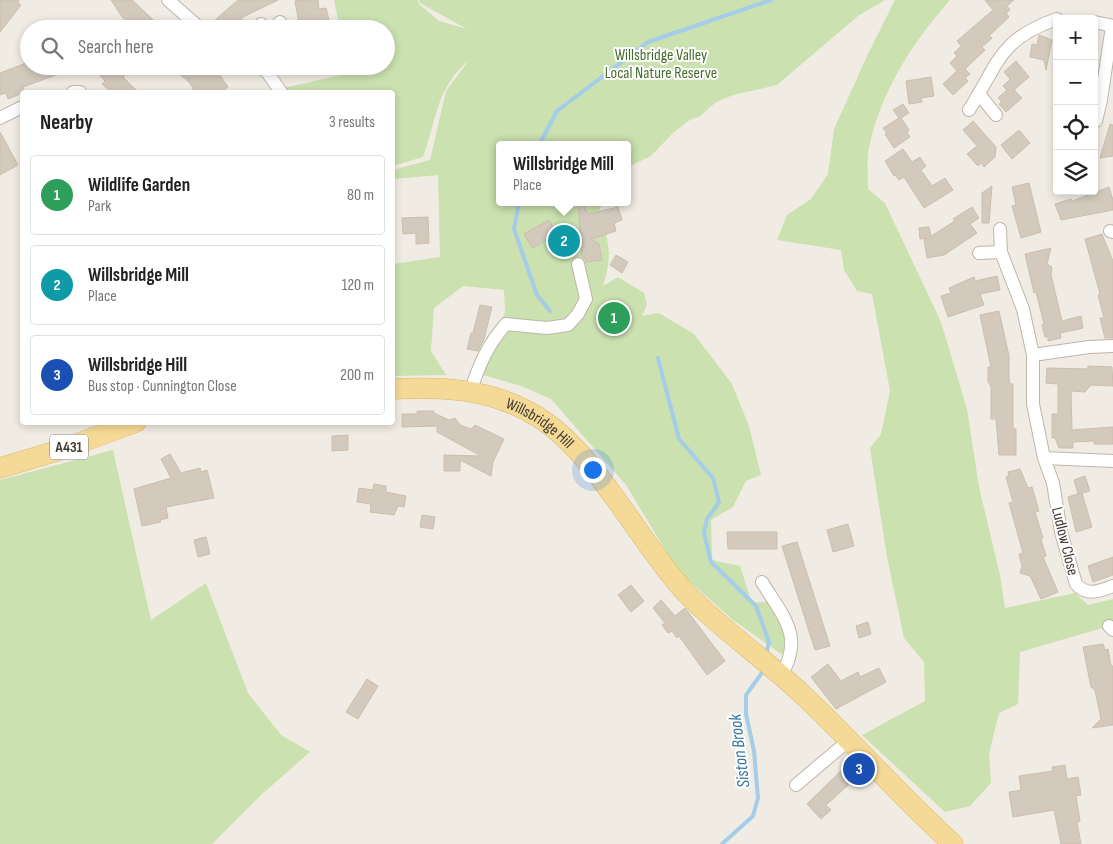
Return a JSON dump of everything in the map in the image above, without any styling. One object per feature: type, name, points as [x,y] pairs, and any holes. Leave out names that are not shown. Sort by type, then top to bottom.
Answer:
[{"type":"main road","name":"Willsbridge Hill","points":[[395,389],[432,387],[471,390],[516,405],[539,418],[561,436],[588,464],[643,539],[686,592],[775,671],[848,741],[901,796],[953,844]]},
{"type":"main road","name":"A431","points":[[0,468],[60,450],[103,428],[120,425]]},
{"type":"street","points":[[168,0],[191,20]]},
{"type":"street","points":[[969,110],[994,65],[1008,46],[1032,28],[1053,20]]},
{"type":"street","points":[[1098,23],[1112,26],[1107,102],[1098,118]]},
{"type":"street","points":[[270,75],[280,90]]},
{"type":"street","points":[[979,94],[996,115]]},
{"type":"street","points":[[0,118],[20,107]]},
{"type":"street","name":"Ludlow Close","points":[[1000,229],[1001,252],[1023,308],[1033,355],[1033,404],[1044,458],[1053,483],[1061,532],[1076,584],[1089,593],[1113,586]]},
{"type":"street","points":[[979,253],[1001,252]]},
{"type":"street","points":[[471,390],[481,359],[493,338],[506,324],[547,328],[568,326],[578,314],[586,299],[578,264]]},
{"type":"street","points":[[1033,355],[1088,347],[1113,346]]},
{"type":"street","points":[[1044,458],[1113,461]]},
{"type":"street","points":[[762,582],[788,626],[793,644],[790,661],[775,671]]},
{"type":"street","points":[[796,785],[848,741]]},
{"type":"green space","name":"Willsbridge Valley Local Nature Reserve","points":[[334,0],[418,0],[419,4],[439,21],[467,29],[420,3],[419,0],[885,0],[858,16],[777,85],[733,95],[716,102],[699,117],[691,119],[673,133],[651,156],[631,166],[631,141],[496,141],[496,206],[601,206],[599,211],[607,240],[609,257],[603,286],[618,277],[644,293],[647,305],[642,316],[659,313],[694,334],[732,384],[749,426],[761,475],[746,481],[733,507],[711,520],[712,560],[740,566],[752,603],[771,601],[790,646],[781,654],[733,620],[678,571],[626,485],[551,399],[521,386],[483,375],[481,380],[471,378],[474,369],[505,313],[504,290],[463,286],[434,308],[431,351],[446,375],[395,376],[395,264],[440,257],[438,175],[395,179],[395,169],[430,160],[446,91],[469,60],[458,71],[444,93],[423,157],[395,165],[395,90],[286,90],[284,88],[341,75],[395,75],[395,20],[338,20]]},
{"type":"green space","points":[[895,0],[950,0],[912,49],[883,103],[869,148],[868,189],[885,203],[941,322],[967,409],[979,487],[1000,575],[1005,608],[1075,593],[1088,605],[1113,599],[1113,625],[1020,652],[1018,704],[999,713],[989,754],[991,783],[970,806],[945,812],[862,735],[925,701],[924,662],[904,638],[887,557],[870,448],[881,434],[890,391],[872,294],[857,291],[844,270],[841,250],[777,240],[787,215],[811,199],[828,174],[834,129]]},
{"type":"green space","points":[[113,450],[151,620],[206,583],[248,693],[281,735],[310,752],[260,796],[212,844],[0,844],[0,480]]},
{"type":"building","points":[[0,0],[19,0],[18,3],[21,5],[0,32]]},
{"type":"building","points":[[111,0],[132,0],[153,20],[125,20]]},
{"type":"building","points":[[238,0],[278,0],[241,18],[243,20],[215,20]]},
{"type":"building","points":[[318,0],[319,9],[326,8],[329,20],[298,20],[295,1]]},
{"type":"building","points":[[985,0],[1014,0],[1007,6],[1010,10],[1006,13],[1009,17],[989,36],[992,38],[982,47],[985,50],[965,69],[970,74],[965,78],[968,81],[953,95],[943,84],[957,71],[950,63],[957,56],[954,53],[961,46],[957,41],[993,10]]},
{"type":"building","points":[[1039,35],[1052,40],[1046,70],[1044,60],[1030,57],[1032,44],[1037,45]]},
{"type":"building","points":[[1016,61],[1029,77],[1014,90],[1022,98],[1006,112],[999,104],[1002,102],[998,98],[1007,90],[1003,86],[1010,79],[1004,72]]},
{"type":"building","points":[[20,65],[20,75],[56,75],[23,87],[24,90],[20,90],[20,94],[8,99],[6,93],[0,95],[0,73]]},
{"type":"building","points":[[100,75],[125,75],[123,77],[136,90],[109,90],[102,84],[105,81]]},
{"type":"building","points":[[181,75],[220,75],[228,87],[224,90],[192,90],[189,82]]},
{"type":"building","points":[[931,77],[934,96],[921,98],[922,102],[909,104],[906,81]]},
{"type":"building","points":[[903,104],[909,113],[901,118],[909,130],[907,132],[910,137],[894,148],[883,128],[899,118],[893,110]]},
{"type":"building","points":[[973,121],[996,147],[995,157],[984,167],[981,163],[978,166],[967,154],[977,146],[963,130]]},
{"type":"building","points":[[1110,124],[1113,125],[1113,156],[1100,158]]},
{"type":"building","points":[[1019,130],[1030,143],[1012,159],[1001,145]]},
{"type":"building","points":[[0,132],[18,165],[0,175]]},
{"type":"building","points":[[903,149],[912,162],[920,157],[926,166],[921,170],[932,186],[945,178],[953,190],[924,208],[904,177],[899,180],[894,176],[885,161]]},
{"type":"building","points":[[1029,183],[1041,232],[1021,238],[1012,206],[1016,205],[1012,187]]},
{"type":"building","points":[[992,186],[989,223],[982,223],[982,193]]},
{"type":"building","points":[[1109,187],[1113,200],[1113,210],[1061,220],[1055,204],[1071,199],[1072,201],[1088,195],[1098,195],[1098,191]]},
{"type":"building","points":[[578,206],[584,206],[588,214],[618,207],[622,220],[614,223],[616,231],[591,239],[599,244],[602,260],[586,262],[585,257],[582,257]]},
{"type":"building","points":[[972,207],[979,218],[970,224],[977,233],[944,255],[927,258],[924,239],[927,238],[920,239],[919,228],[929,227],[931,236],[955,221],[953,219]]},
{"type":"building","points":[[428,217],[429,243],[416,244],[416,233],[403,234],[402,218]]},
{"type":"building","points":[[549,220],[557,235],[532,248],[524,234]]},
{"type":"building","points":[[1102,234],[1113,261],[1113,338],[1105,338],[1100,318],[1104,318],[1098,295],[1100,294],[1085,239]]},
{"type":"building","points":[[1051,248],[1047,264],[1052,267],[1051,275],[1062,321],[1081,316],[1083,328],[1060,333],[1061,338],[1048,341],[1048,337],[1045,337],[1042,325],[1044,324],[1036,292],[1034,293],[1025,254]]},
{"type":"building","points":[[616,255],[628,262],[622,273],[610,265]]},
{"type":"building","points":[[997,276],[1000,290],[980,294],[984,305],[948,317],[941,296],[951,293],[949,288],[974,277],[975,281]]},
{"type":"building","points":[[480,305],[492,307],[484,339],[478,351],[467,349]]},
{"type":"building","points":[[999,311],[1009,356],[1009,379],[1010,384],[1013,384],[1013,429],[1016,429],[1016,455],[999,455],[996,419],[991,419],[991,386],[988,382],[988,367],[991,367],[980,315]]},
{"type":"building","points":[[1088,366],[1112,367],[1113,386],[1091,385],[1085,392],[1071,391],[1072,430],[1113,427],[1113,444],[1094,444],[1094,441],[1073,442],[1073,448],[1059,448],[1055,438],[1052,438],[1052,414],[1058,414],[1058,384],[1046,383],[1047,368],[1088,369]]},
{"type":"building","points":[[417,411],[434,411],[434,413],[449,420],[455,418],[460,425],[471,429],[475,425],[504,439],[493,462],[491,476],[460,460],[460,471],[444,471],[444,455],[481,456],[437,432],[437,426],[402,427],[402,414],[417,414]]},
{"type":"building","points":[[348,435],[348,450],[332,451],[332,436]]},
{"type":"building","points":[[170,454],[181,473],[200,468],[201,472],[207,470],[214,498],[166,507],[168,518],[160,520],[161,522],[142,526],[134,489],[171,478],[161,459]]},
{"type":"building","points":[[1020,469],[1028,488],[1032,487],[1039,511],[1035,512],[1043,538],[1041,539],[1046,556],[1043,557],[1058,592],[1041,599],[1030,576],[1020,573],[1022,566],[1019,554],[1023,553],[1009,503],[1013,502],[1006,477],[1009,476],[1008,472]]},
{"type":"building","points":[[1085,476],[1090,491],[1082,493],[1092,527],[1076,532],[1068,497],[1078,494],[1074,480]]},
{"type":"building","points":[[374,484],[386,486],[386,492],[406,496],[404,507],[398,506],[394,515],[370,512],[371,504],[357,502],[359,488],[373,490]]},
{"type":"building","points":[[422,515],[435,517],[433,529],[420,527]]},
{"type":"building","points":[[848,524],[854,546],[833,552],[827,530]]},
{"type":"building","points":[[727,532],[777,532],[777,549],[728,549]]},
{"type":"building","points":[[206,537],[210,554],[198,557],[194,540]]},
{"type":"building","points":[[797,542],[830,646],[815,650],[782,546]]},
{"type":"building","points":[[1113,557],[1113,575],[1093,582],[1088,566]]},
{"type":"building","points":[[631,585],[644,601],[631,612],[618,595]]},
{"type":"building","points":[[661,600],[675,616],[685,608],[725,661],[707,675],[679,636],[677,638],[672,631],[668,633],[662,625],[665,623],[653,608]]},
{"type":"building","points":[[868,622],[871,634],[859,638],[856,626]]},
{"type":"building","points":[[1103,644],[1105,650],[1108,649],[1111,666],[1113,666],[1113,725],[1092,728],[1101,719],[1095,690],[1091,687],[1083,647]]},
{"type":"building","points":[[828,664],[841,681],[858,672],[860,677],[879,668],[886,682],[836,709],[811,677]]},
{"type":"building","points":[[367,679],[378,686],[358,719],[346,712]]},
{"type":"building","points":[[1065,765],[1067,779],[1078,777],[1081,795],[1076,796],[1080,821],[1077,822],[1081,844],[1061,844],[1054,810],[1013,817],[1009,792],[1021,790],[1019,776],[1053,771],[1052,767]]},
{"type":"building","points":[[846,766],[856,778],[826,805],[831,810],[821,819],[807,804]]},
{"type":"waterway","name":"Siston Brook","points":[[541,141],[557,111],[648,42],[771,0]]},
{"type":"waterway","name":"Siston Brook","points":[[518,206],[514,229],[537,295],[550,311]]},
{"type":"waterway","name":"Siston Brook","points":[[658,358],[679,439],[713,478],[719,502],[707,519],[704,533],[711,562],[756,606],[769,642],[766,655]]},
{"type":"waterway","name":"Siston Brook","points":[[722,844],[753,816],[758,798],[754,751],[746,714],[746,695],[764,670]]},
{"type":"place","name":"Willsbridge Mill","points":[[564,241]]},
{"type":"place","name":"Wildlife Garden","points":[[614,318]]},
{"type":"place","name":"Willsbridge Hill","points":[[859,769]]}]
